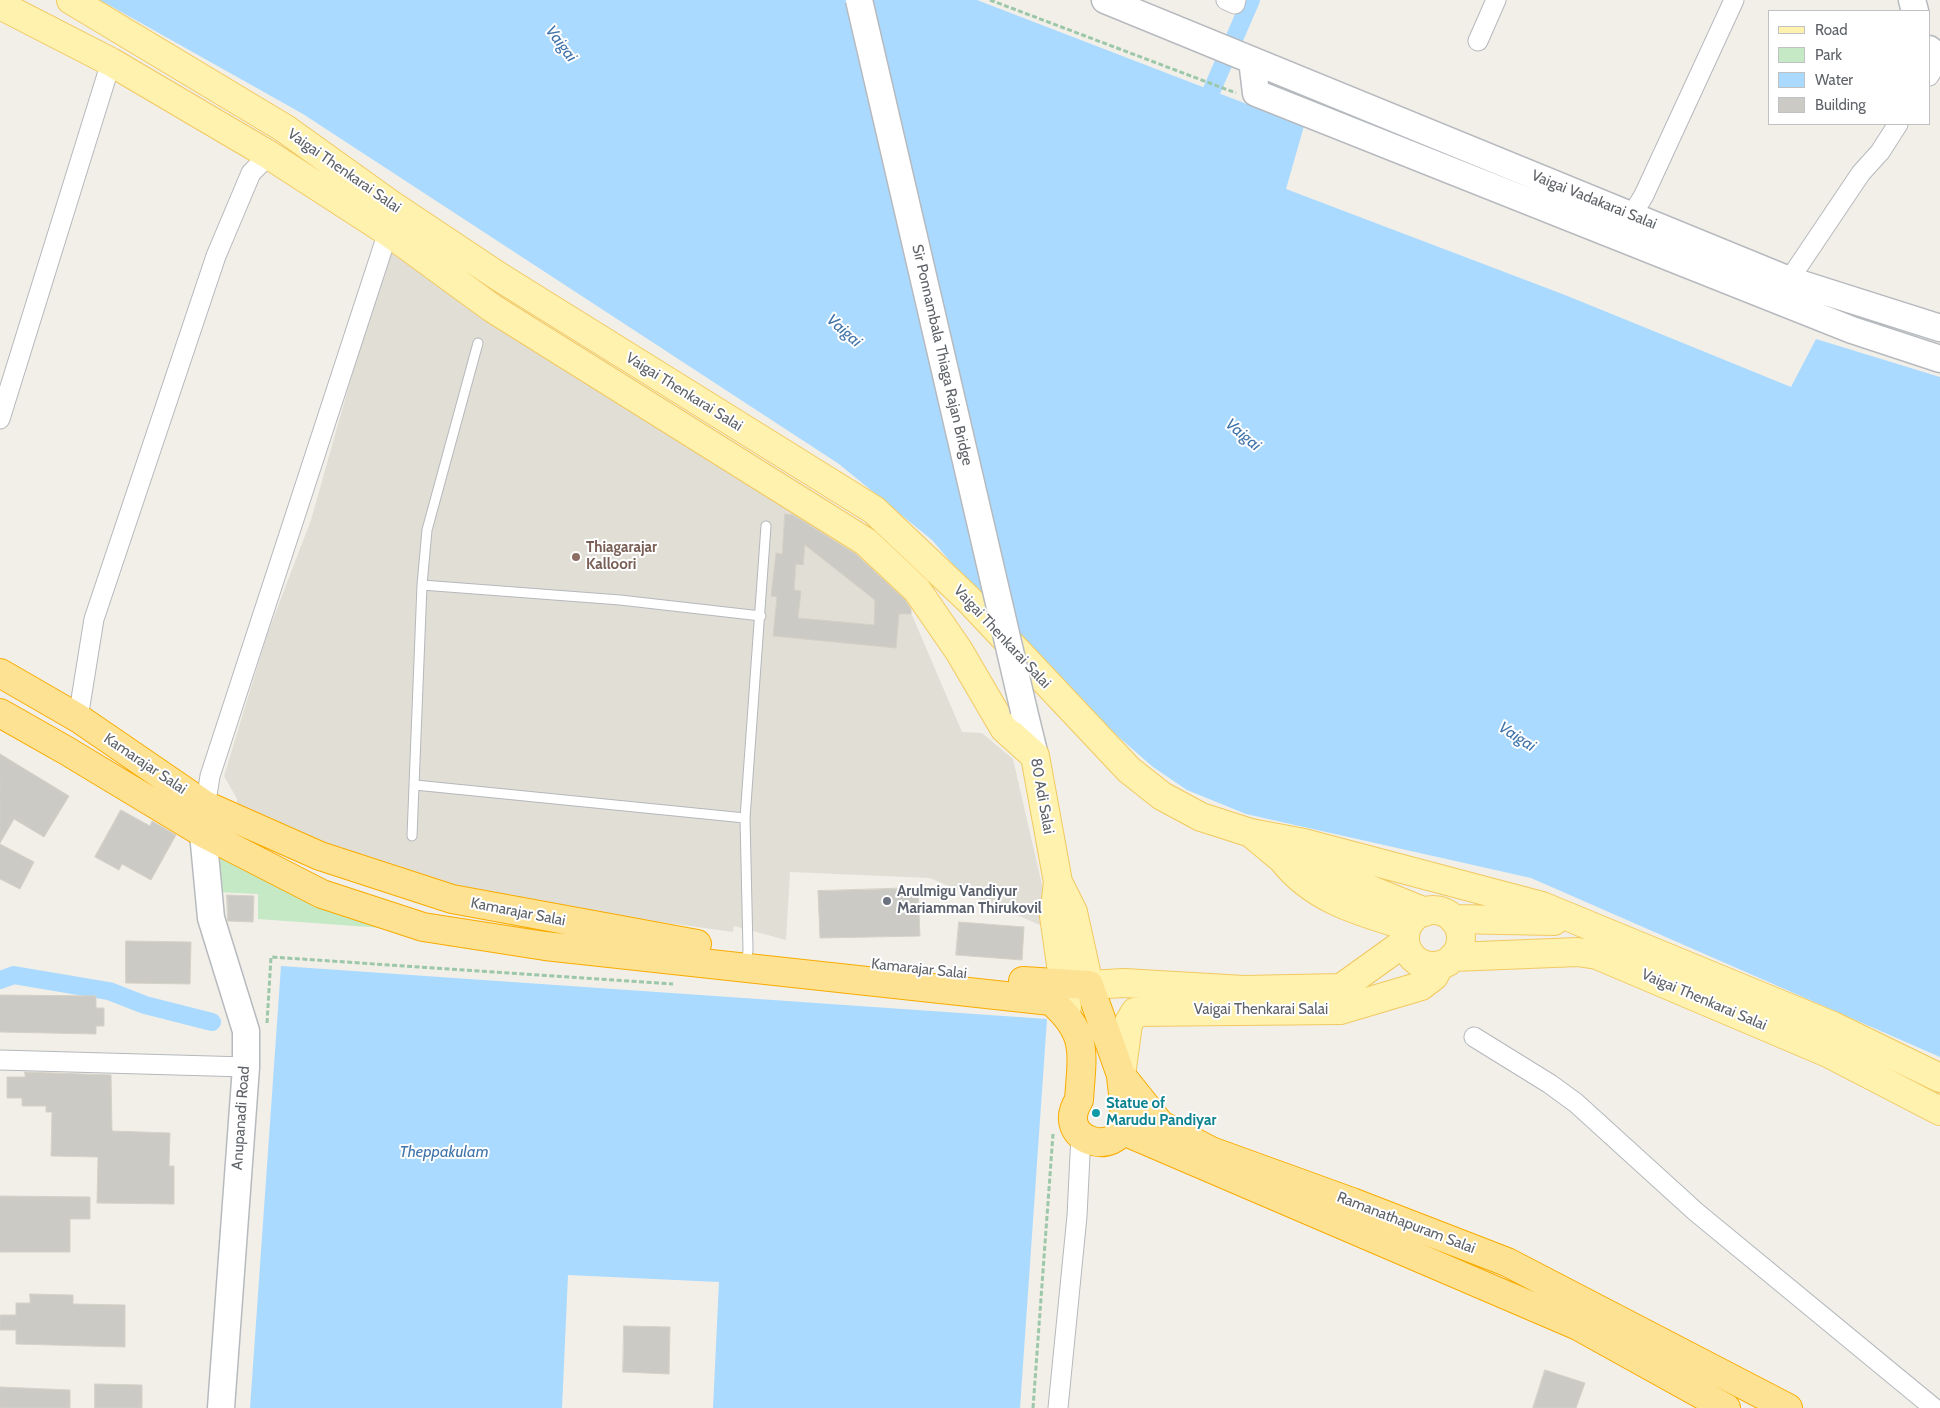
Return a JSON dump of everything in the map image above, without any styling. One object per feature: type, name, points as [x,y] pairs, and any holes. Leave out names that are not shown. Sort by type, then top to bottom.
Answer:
[{"type":"highway","name":"Kamarajar Salai","points":[[0,674],[78,718],[204,804],[320,856],[452,899],[672,942],[747,959],[1051,1001],[1069,1016]]},
{"type":"highway","name":"Kamarajar Salai","points":[[0,713],[67,751],[202,833],[322,894],[424,927],[545,946],[747,959],[1076,985]]},
{"type":"highway","name":"Ramanathapuram Salai","points":[[1076,985],[1121,1075],[1160,1124],[1211,1151],[1352,1202],[1507,1262],[1788,1408]]},
{"type":"highway","points":[[1069,1016],[1083,1047],[1079,1100],[1075,1106],[1073,1122],[1081,1136],[1094,1142],[1102,1142],[1116,1137],[1122,1118],[1121,1075]]},
{"type":"highway","name":"Ramanathapuram Salai","points":[[1122,1118],[1578,1326],[1726,1408]]},
{"type":"highway","points":[[1122,1118],[1160,1124]]},
{"type":"main road","name":"Vaigai Thenkarai Salai","points":[[71,0],[284,128],[390,204],[498,276],[874,510],[968,599],[1129,770],[1162,796],[1201,817],[1251,832],[1304,843],[1542,906],[1575,922],[1833,1026],[1940,1078]]},
{"type":"main road","name":"Vaigai Thenkarai Salai","points":[[0,5],[111,62],[268,155],[388,232],[492,308],[866,542],[917,590],[958,651],[1004,728],[1035,756]]},
{"type":"main road","points":[[68,39],[136,39]]},
{"type":"main road","name":"80 Adi Salai","points":[[1035,756],[1058,882],[1054,916],[1076,985],[1069,1016]]},
{"type":"main road","name":"Vaigai Thenkarai Salai","points":[[1251,832],[1282,859],[1295,876],[1326,898],[1412,926]]},
{"type":"main road","points":[[1440,912],[1453,920],[1460,934],[1460,943],[1446,962],[1432,966],[1417,961],[1411,956],[1412,926],[1440,912]]},
{"type":"main road","name":"Vaigai Thenkarai Salai","points":[[1453,920],[1575,922]]},
{"type":"main road","name":"Vaigai Thenkarai Salai","points":[[1076,985],[1124,984],[1244,990],[1341,988],[1412,926]]},
{"type":"main road","name":"Vaigai Thenkarai Salai","points":[[1121,1075],[1128,1024],[1135,1012],[1340,1010],[1421,986],[1434,976],[1446,962],[1578,952],[1597,955],[1828,1052],[1940,1112]]},
{"type":"street","name":"Sir Ponnambala Thiaga Rajan Bridge","points":[[859,0],[1024,711]]},
{"type":"street","name":"Vaigai Vadakarai Salai","points":[[1105,0],[1632,215],[1782,289],[1852,330],[1940,359]]},
{"type":"street","points":[[1226,0],[1235,4],[1236,0]]},
{"type":"street","points":[[1478,41],[1496,0]]},
{"type":"street","points":[[1632,215],[1644,195],[1734,0]]},
{"type":"street","points":[[1930,50],[1940,58],[1930,74]]},
{"type":"street","points":[[1235,52],[1256,93],[1782,289],[1861,173],[1880,152],[1897,125]]},
{"type":"street","points":[[0,419],[111,62]]},
{"type":"street","points":[[78,718],[94,618],[216,256],[250,173],[268,155]]},
{"type":"street","points":[[202,833],[204,804],[210,776],[388,232]]},
{"type":"street","name":"Vaigai Vadakarai Salai","points":[[1782,289],[1940,328]]},
{"type":"street","name":"80 Adi Salai","points":[[1024,711],[1035,756]]},
{"type":"street","name":"Anupanadi Road","points":[[202,833],[211,918],[246,1031],[246,1067],[221,1408]]},
{"type":"street","points":[[1474,1037],[1550,1084],[1576,1103],[1696,1212],[1934,1408]]},
{"type":"street","points":[[0,1060],[246,1067]]},
{"type":"street","points":[[1058,1408],[1077,1216],[1081,1136]]},
{"type":"lane","points":[[412,836],[422,585],[427,530],[478,343]]},
{"type":"lane","points":[[747,959],[745,818],[766,526]]},
{"type":"lane","points":[[422,585],[620,600],[761,616]]},
{"type":"lane","points":[[415,785],[745,818]]},
{"type":"path","points":[[990,0],[1229,90]]},
{"type":"path","points":[[267,1026],[271,957],[679,984]]},
{"type":"path","points":[[1033,1408],[1054,1132]]},
{"type":"shaded area","name":"Thiagarajar Kalloori","points":[[390,240],[793,509],[903,594],[962,732],[982,733],[1013,759],[1048,911],[1047,924],[1040,925],[930,878],[790,872],[786,940],[734,926],[733,932],[618,916],[439,889],[351,857],[237,807],[237,799],[224,776],[267,635],[311,520]]},
{"type":"green space","points":[[210,850],[383,928],[258,919],[258,894],[216,892]]},
{"type":"water","name":"Vaigai","points":[[100,0],[977,0],[1304,126],[1286,189],[1565,295],[1791,387],[1816,339],[1940,377],[1940,1057],[1531,878],[1246,814],[1187,790],[1153,767],[1049,676],[932,540],[839,464],[303,114]]},
{"type":"water","name":"Theppakulam","points":[[281,966],[1047,1019],[1020,1408],[713,1408],[719,1282],[568,1275],[562,1408],[250,1408]]},
{"type":"building","points":[[785,514],[793,515],[856,554],[905,600],[911,609],[911,614],[899,614],[896,648],[773,636],[777,597],[771,596],[776,553],[782,554]],"holes":[[[805,545],[875,600],[874,625],[798,618],[801,591],[794,590],[796,564],[803,565]]]},
{"type":"building","points":[[0,754],[69,796],[44,837],[14,819],[0,843]]},
{"type":"building","points":[[121,810],[150,826],[152,821],[176,835],[151,880],[122,864],[119,870],[95,857]]},
{"type":"building","points":[[0,844],[34,862],[20,889],[0,879]]},
{"type":"building","points":[[918,888],[920,936],[820,938],[818,891]]},
{"type":"building","points":[[227,895],[254,896],[253,922],[228,921]]},
{"type":"building","points":[[959,922],[1024,927],[1022,960],[956,955]]},
{"type":"building","points":[[126,941],[191,942],[190,984],[126,983]]},
{"type":"building","points":[[0,995],[96,996],[96,1008],[104,1008],[104,1026],[96,1026],[96,1034],[0,1032]]},
{"type":"building","points":[[25,1072],[111,1075],[112,1131],[170,1133],[169,1166],[174,1166],[174,1204],[97,1203],[98,1157],[51,1156],[52,1112],[46,1112],[46,1106],[22,1106],[22,1098],[7,1098],[7,1077],[25,1077]]},
{"type":"building","points":[[0,1196],[90,1197],[90,1219],[70,1219],[70,1252],[0,1252]]},
{"type":"building","points":[[30,1294],[73,1295],[73,1304],[125,1305],[125,1347],[16,1344],[16,1330],[0,1330],[0,1315],[16,1315],[16,1303],[30,1303]]},
{"type":"building","points":[[624,1326],[670,1327],[669,1374],[623,1372]]},
{"type":"building","points":[[1545,1370],[1585,1383],[1576,1408],[1533,1408]]},
{"type":"building","points":[[95,1384],[142,1385],[142,1408],[95,1408]]},
{"type":"building","points":[[0,1387],[70,1390],[70,1408],[0,1408]]},
{"type":"waterway","points":[[1204,115],[1211,92],[1251,0]]},
{"type":"waterway","points":[[0,980],[14,975],[109,991],[145,1005],[212,1022]]},
{"type":"place","name":"Thiagarajar Kalloori","points":[[576,557]]},
{"type":"place","name":"Arulmigu Vandiyur Mariamman Thirukovil","points":[[887,901]]},
{"type":"place","name":"Statue of Marudu Pandiyar","points":[[1096,1113]]}]
